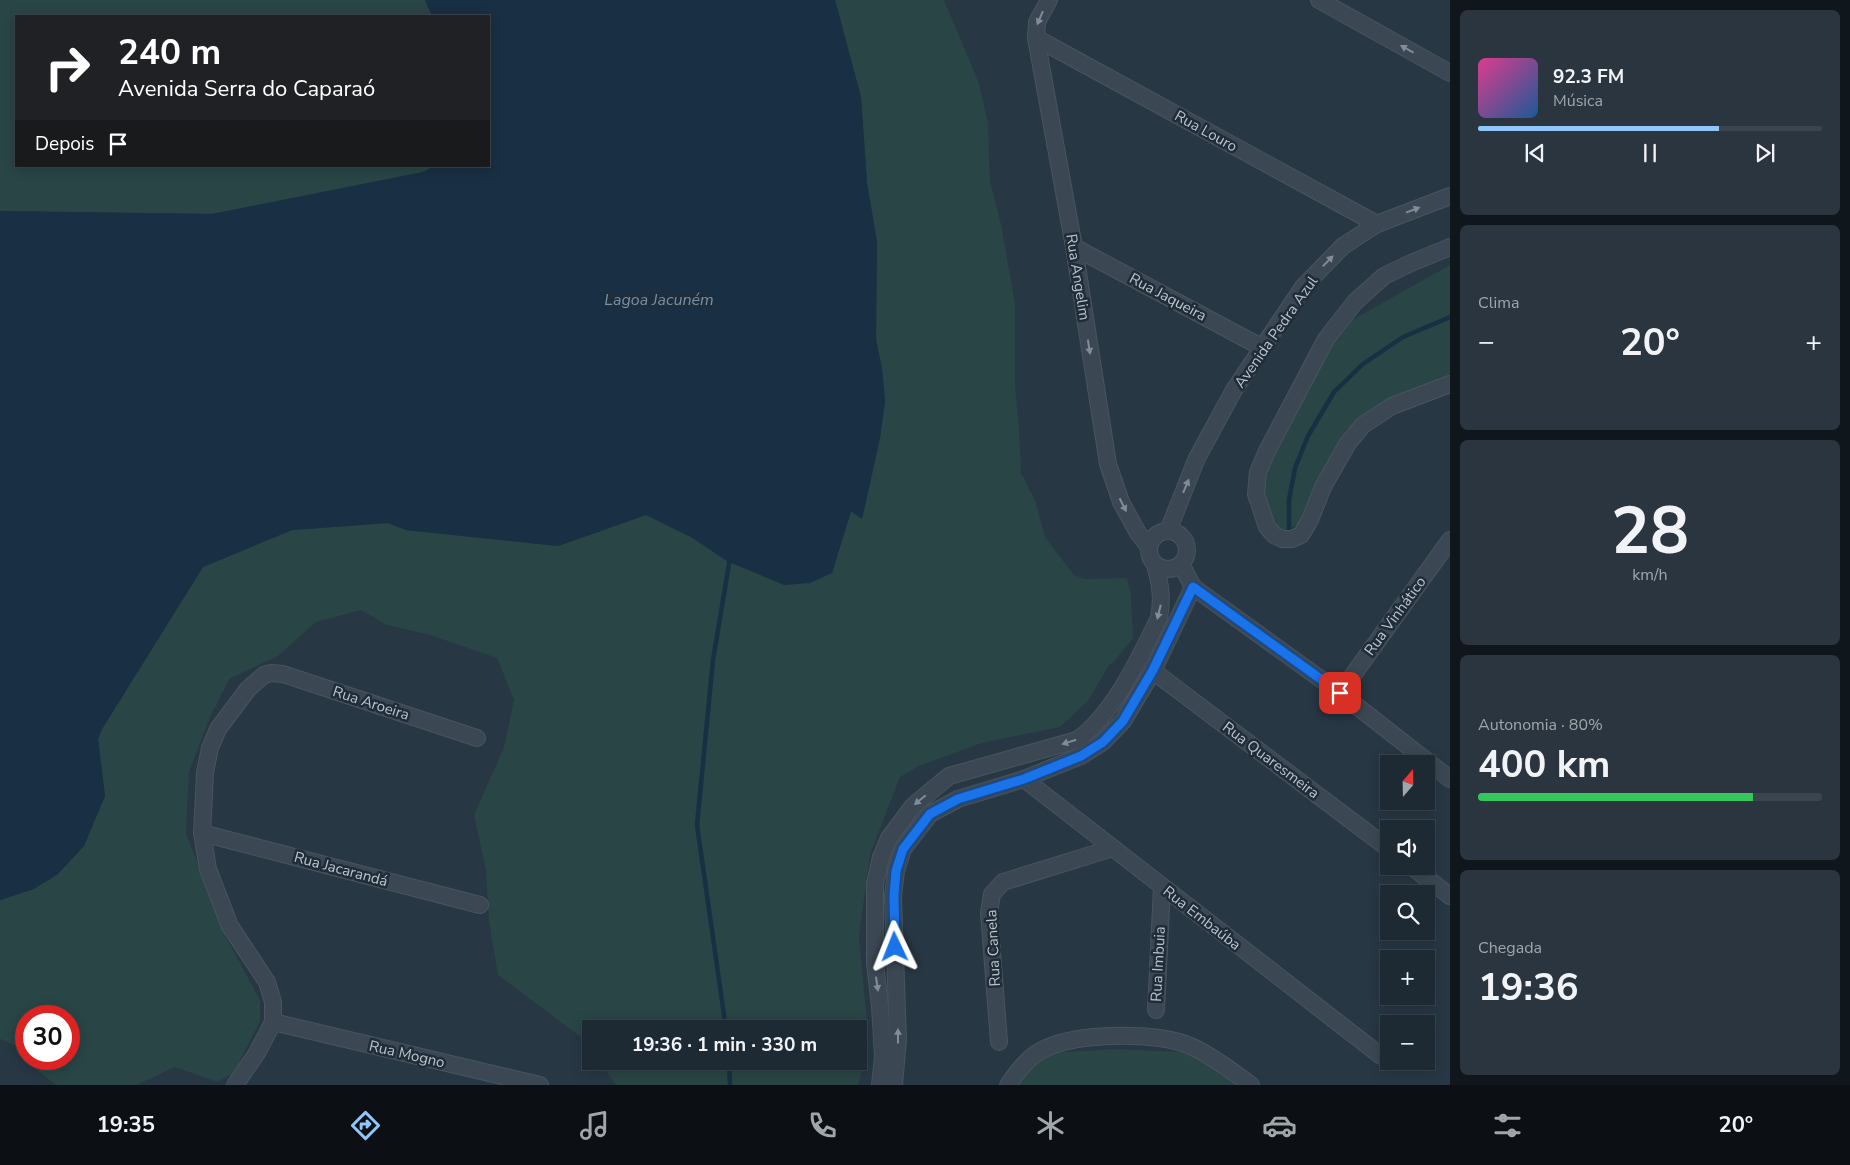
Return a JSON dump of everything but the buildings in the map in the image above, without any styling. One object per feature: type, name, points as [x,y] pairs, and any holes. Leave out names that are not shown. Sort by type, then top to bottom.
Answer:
[{"type":"street","name":"Rua Angelim","points":[[1050,0],[1037,22],[1036,38],[1074,247],[1108,464],[1121,502],[1138,533],[1149,547]]},
{"type":"street","points":[[1319,0],[1450,73]]},
{"type":"street","name":"Rua Louro","points":[[1036,38],[1377,224]]},
{"type":"street","name":"Avenida Pedra Azul","points":[[1149,547],[1155,536],[1168,531],[1197,458],[1234,390],[1304,287],[1344,246],[1377,224],[1450,196]]},
{"type":"street","name":"Rua Jaqueira","points":[[1074,247],[1263,348]]},
{"type":"street","points":[[1450,247],[1384,276],[1355,302],[1326,339],[1258,472],[1256,494],[1268,527],[1274,535],[1282,539],[1292,539],[1301,536],[1310,520],[1323,487],[1348,443],[1363,425],[1392,406],[1450,384]]},
{"type":"street","points":[[1149,547],[1151,560],[1156,565],[1167,569],[1181,564],[1186,552],[1185,542],[1176,533],[1168,531]]},
{"type":"street","name":"Rua Vinhático","points":[[1340,693],[1450,540]]},
{"type":"street","points":[[1181,564],[1193,587],[1340,693],[1450,779]]},
{"type":"street","points":[[880,1085],[883,1056],[875,964],[874,884],[881,857],[889,838],[913,806],[949,776],[1077,740],[1087,733],[1122,687],[1159,618],[1162,605],[1156,565]]},
{"type":"street","points":[[894,1085],[898,1040],[894,896],[896,871],[903,849],[930,814],[958,799],[1024,779],[1081,756],[1103,742],[1123,721],[1153,670],[1193,587]]},
{"type":"street","name":"Rua Quaresmeira","points":[[1153,670],[1380,843]]},
{"type":"street","name":"Rua Aroeira","points":[[202,833],[205,773],[210,748],[218,729],[248,689],[264,676],[271,673],[283,674],[477,738]]},
{"type":"street","name":"Rua Embaúba","points":[[1024,779],[1380,1055]]},
{"type":"street","points":[[202,833],[208,869],[230,926],[267,982],[273,1002],[273,1022],[257,1053],[235,1085]]},
{"type":"street","name":"Rua Jacarandá","points":[[202,833],[480,905]]},
{"type":"street","name":"Rua Canela","points":[[999,1042],[989,914],[992,894],[1003,882],[1113,848]]},
{"type":"street","points":[[1423,875],[1450,896]]},
{"type":"street","name":"Rua Imbuia","points":[[1156,1010],[1162,887]]},
{"type":"street","name":"Rua Mogno","points":[[273,1022],[540,1085]]},
{"type":"street","points":[[1008,1085],[1019,1069],[1040,1050],[1103,1035],[1135,1036],[1167,1040],[1192,1046],[1220,1062],[1251,1085]]},
{"type":"green space","points":[[0,0],[425,0],[432,15],[15,15],[15,167],[432,167],[423,172],[212,214],[0,211]]},
{"type":"green space","points":[[835,0],[944,0],[979,83],[988,123],[990,181],[1001,224],[1015,303],[1015,387],[1021,473],[1036,503],[1045,537],[1074,575],[1085,579],[1127,578],[1131,594],[1133,638],[1112,664],[1109,665],[1088,701],[1060,727],[982,743],[919,766],[900,777],[870,855],[859,936],[867,1020],[582,1020],[582,1038],[498,975],[489,922],[486,870],[474,815],[504,747],[514,700],[497,658],[430,635],[387,625],[361,610],[316,622],[278,656],[229,679],[211,715],[189,772],[186,833],[226,937],[260,1000],[260,1021],[234,1073],[217,1082],[175,1067],[137,1085],[56,1085],[37,1070],[80,1070],[80,1005],[15,1005],[15,1045],[0,1039],[0,900],[34,889],[96,816],[105,796],[98,739],[102,729],[203,567],[292,530],[388,523],[406,530],[558,546],[646,515],[691,537],[727,561],[784,585],[832,573],[851,511],[862,519],[880,438],[885,401],[882,369],[876,340],[877,242],[867,183],[861,97]]},
{"type":"green space","points":[[1450,265],[1450,383],[1425,399],[1346,430],[1298,525],[1277,533],[1261,515],[1247,477],[1327,334]]},
{"type":"green space","points":[[867,1023],[869,1045],[867,1052]]},
{"type":"green space","points":[[1115,1049],[1183,1052],[1228,1069],[1242,1085],[1013,1085],[1032,1054]]},
{"type":"green space","points":[[605,1070],[862,1070],[858,1085],[616,1085]]},
{"type":"water","name":"Lagoa Jacuném","points":[[425,0],[835,0],[861,97],[867,183],[877,242],[876,340],[882,369],[885,401],[880,438],[862,519],[851,511],[832,573],[810,583],[784,585],[727,561],[691,537],[646,515],[558,546],[406,530],[388,523],[292,530],[203,567],[102,729],[98,739],[105,796],[84,846],[58,874],[34,889],[0,900],[0,211],[212,214],[423,172],[432,167],[490,167],[490,15],[432,15]]},
{"type":"waterway","points":[[1289,533],[1289,500],[1295,468],[1308,436],[1334,392],[1363,364],[1403,337],[1450,317]]},
{"type":"waterway","points":[[725,1020],[697,825],[713,660],[730,558]]},
{"type":"waterway","points":[[729,1070],[730,1085]]},
{"type":"route","points":[[895,947],[894,896],[896,871],[903,849],[930,814],[958,799],[1024,779],[1081,756],[1103,742],[1123,721],[1153,670],[1193,587],[1340,693]]}]
